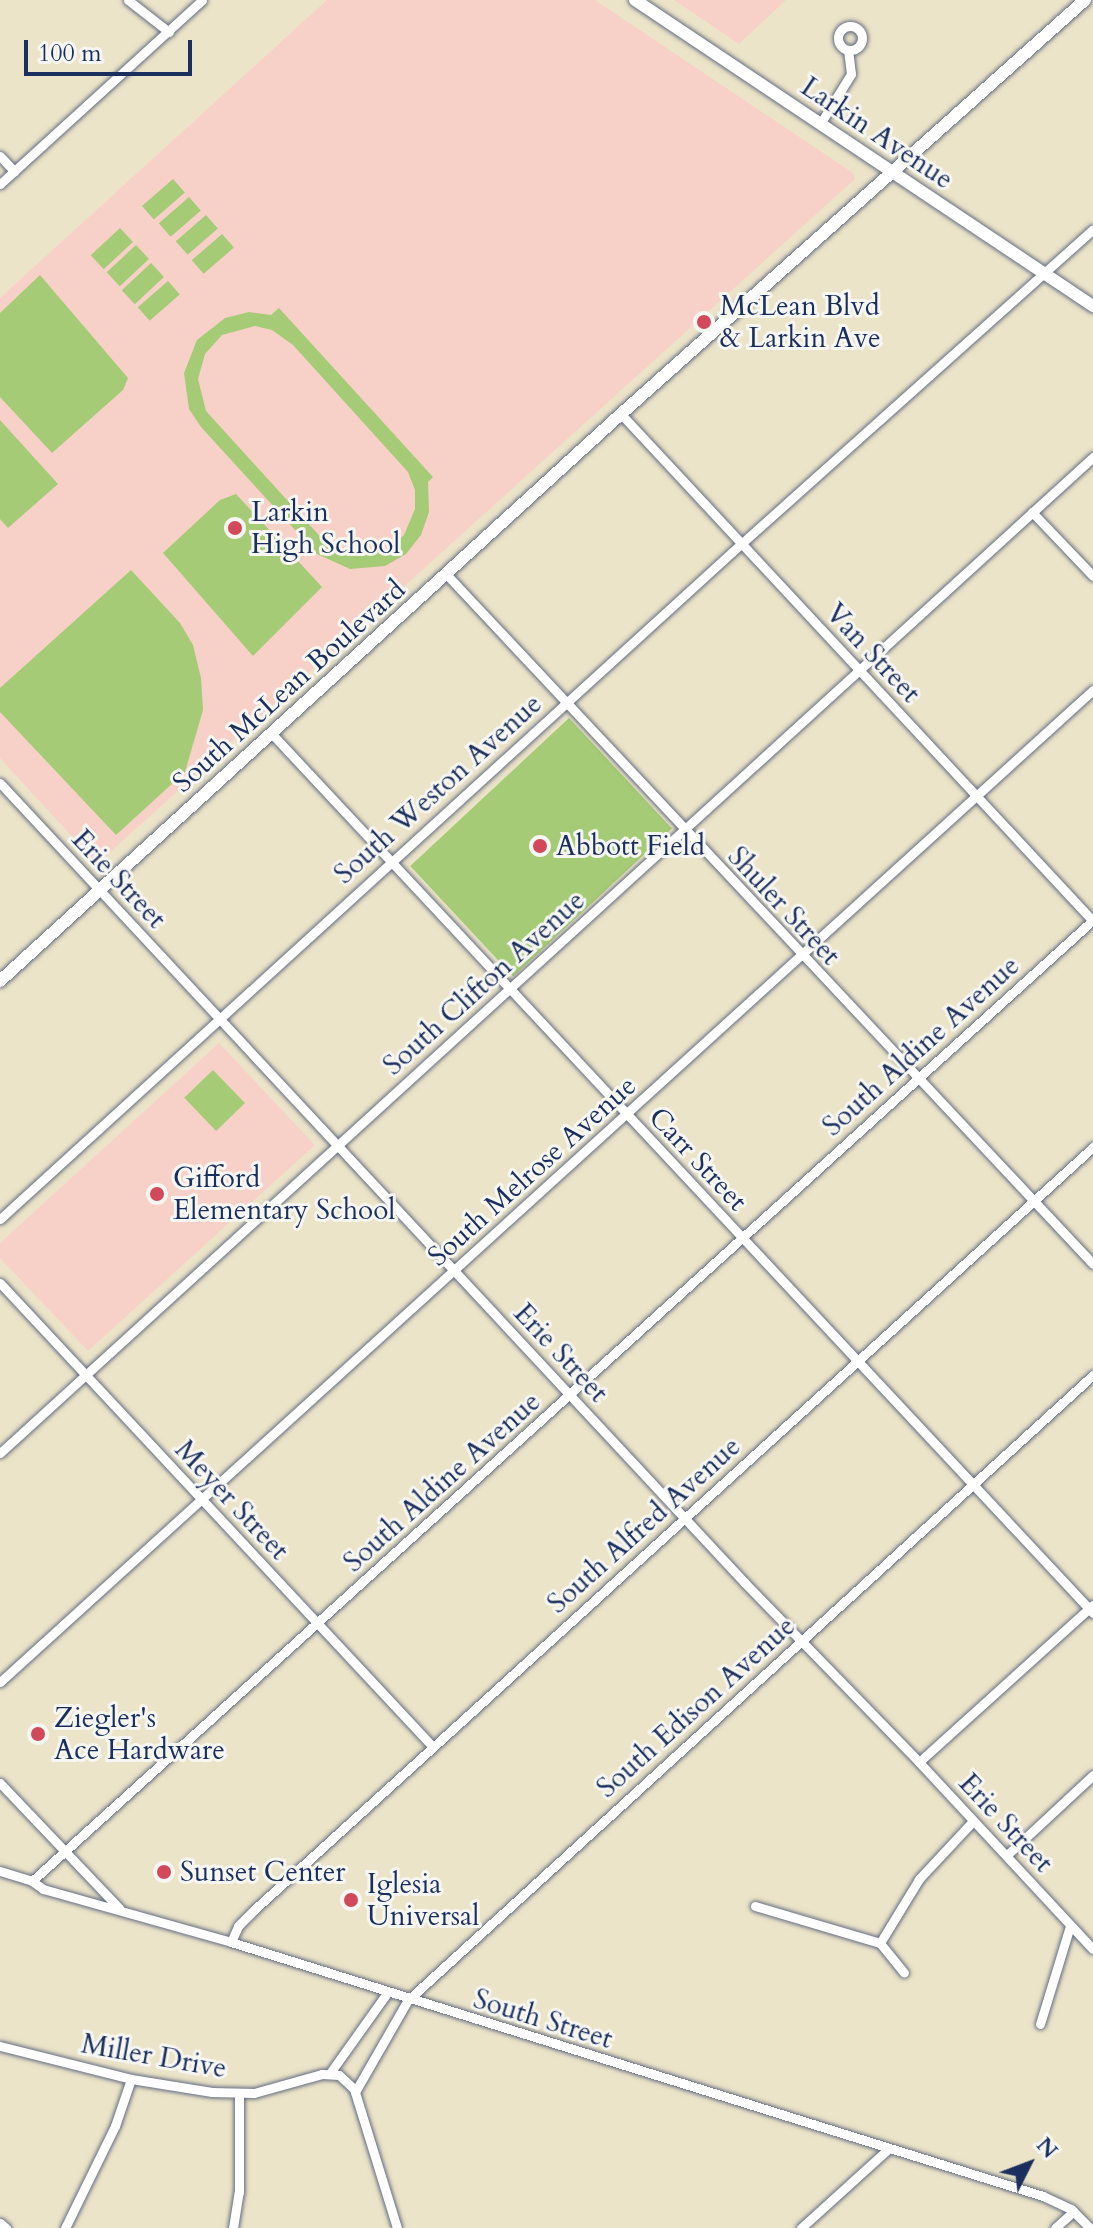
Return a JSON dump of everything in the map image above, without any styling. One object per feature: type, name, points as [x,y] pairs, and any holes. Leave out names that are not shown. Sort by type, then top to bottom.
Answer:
[{"type":"main road","name":"Larkin Avenue","points":[[635,0],[1093,306]]},
{"type":"main road","name":"South McLean Boulevard","points":[[0,981],[621,414],[1085,0]]},
{"type":"street","points":[[128,0],[169,32]]},
{"type":"street","points":[[0,184],[202,0]]},
{"type":"street","points":[[820,124],[851,74],[848,51]]},
{"type":"street","points":[[0,156],[14,171]]},
{"type":"street","name":"South Weston Avenue","points":[[0,1219],[740,544],[1093,229]]},
{"type":"street","name":"Van Street","points":[[621,414],[1093,921]]},
{"type":"street","name":"South Clifton Avenue","points":[[0,1453],[1093,457]]},
{"type":"street","points":[[1032,512],[1093,576]]},
{"type":"street","name":"Shuler Street","points":[[447,575],[1093,1264]]},
{"type":"street","name":"South Melrose Avenue","points":[[0,1682],[1093,690]]},
{"type":"street","name":"Carr Street","points":[[272,734],[389,863],[1092,1609]]},
{"type":"street","name":"Erie Street","points":[[0,783],[570,1396],[1093,1949]]},
{"type":"street","name":"South Aldine Avenue","points":[[32,1881],[1093,921]]},
{"type":"street","name":"South Alfred Avenue","points":[[231,1942],[239,1924],[432,1746],[1093,1147]]},
{"type":"street","name":"Meyer Street","points":[[0,1283],[432,1746]]},
{"type":"street","name":"South Edison Avenue","points":[[355,2092],[408,2000],[1093,1375]]},
{"type":"street","points":[[919,1762],[1092,1609]]},
{"type":"street","points":[[1007,1855],[1093,1775]]},
{"type":"street","points":[[0,1783],[119,1908]]},
{"type":"street","points":[[880,1943],[919,1879],[973,1821]]},
{"type":"street","name":"South Street","points":[[0,1871],[32,1881],[43,1889],[103,1908],[119,1908],[231,1942],[408,2000],[1043,2196],[1074,2211]]},
{"type":"street","points":[[755,1906],[880,1943],[904,1973]]},
{"type":"street","points":[[1040,2024],[1070,1926]]},
{"type":"street","points":[[387,1993],[330,2073],[345,2079],[355,2092],[397,2228]]},
{"type":"street","name":"Miller Drive","points":[[0,2046],[131,2079],[239,2093],[268,2090],[330,2073]]},
{"type":"street","points":[[65,2228],[115,2126],[131,2079]]},
{"type":"street","points":[[233,2228],[239,2192],[239,2093]]},
{"type":"street","points":[[801,2228],[888,2149]]},
{"type":"street","points":[[1055,2228],[1074,2211],[1090,2228]]},
{"type":"street","points":[[0,2223],[6,2228]]},
{"type":"shaded area","name":"Larkin High School","points":[[327,0],[595,0],[853,173],[855,179],[97,864],[0,758],[0,298]]},
{"type":"shaded area","points":[[674,0],[786,0],[739,44]]},
{"type":"shaded area","name":"Gifford Elementary School","points":[[219,1043],[315,1145],[88,1351],[0,1258],[0,1243]]},
{"type":"green space","points":[[173,179],[185,193],[154,219],[142,206]]},
{"type":"green space","points":[[189,197],[201,211],[171,237],[159,223]]},
{"type":"green space","points":[[206,215],[218,229],[188,255],[176,241]]},
{"type":"green space","points":[[120,228],[133,242],[104,269],[91,255]]},
{"type":"green space","points":[[222,234],[234,248],[204,274],[192,260]]},
{"type":"green space","points":[[136,245],[149,259],[120,286],[107,272]]},
{"type":"green space","points":[[151,263],[164,277],[135,304],[122,290]]},
{"type":"green space","points":[[40,275],[128,378],[123,390],[52,453],[0,397],[0,313]]},
{"type":"green space","points":[[168,281],[180,295],[150,321],[138,307]]},
{"type":"green space","points":[[279,308],[433,477],[428,482],[429,512],[421,535],[406,554],[385,566],[350,569],[317,554],[201,427],[189,409],[184,373],[197,340],[225,318],[249,312],[271,315]],"holes":[[[255,326],[272,330],[293,345],[408,472],[415,490],[415,509],[404,535],[390,548],[363,556],[344,553],[327,544],[206,411],[198,379],[205,354],[222,335]]]},
{"type":"green space","points":[[0,420],[58,484],[8,528],[0,519]]},
{"type":"green space","points":[[236,494],[322,587],[253,656],[163,553],[220,500]]},
{"type":"green space","points":[[131,570],[180,623],[193,645],[201,678],[203,710],[185,772],[116,835],[0,712],[0,688]]},
{"type":"green space","name":"Abbott Field","points":[[569,718],[672,828],[513,976],[410,866]]},
{"type":"green space","points":[[213,1070],[245,1103],[216,1131],[184,1098]]},
{"type":"place","name":"McLean Blvd & Larkin Ave","points":[[704,322]]},
{"type":"place","name":"Larkin High School","points":[[235,528]]},
{"type":"place","name":"Abbott Field","points":[[540,846]]},
{"type":"place","name":"Gifford Elementary School","points":[[157,1194]]},
{"type":"place","name":"Ziegler's Ace Hardware","points":[[38,1734]]},
{"type":"place","name":"Sunset Center","points":[[164,1872]]},
{"type":"place","name":"Iglesia Universal","points":[[351,1900]]}]
